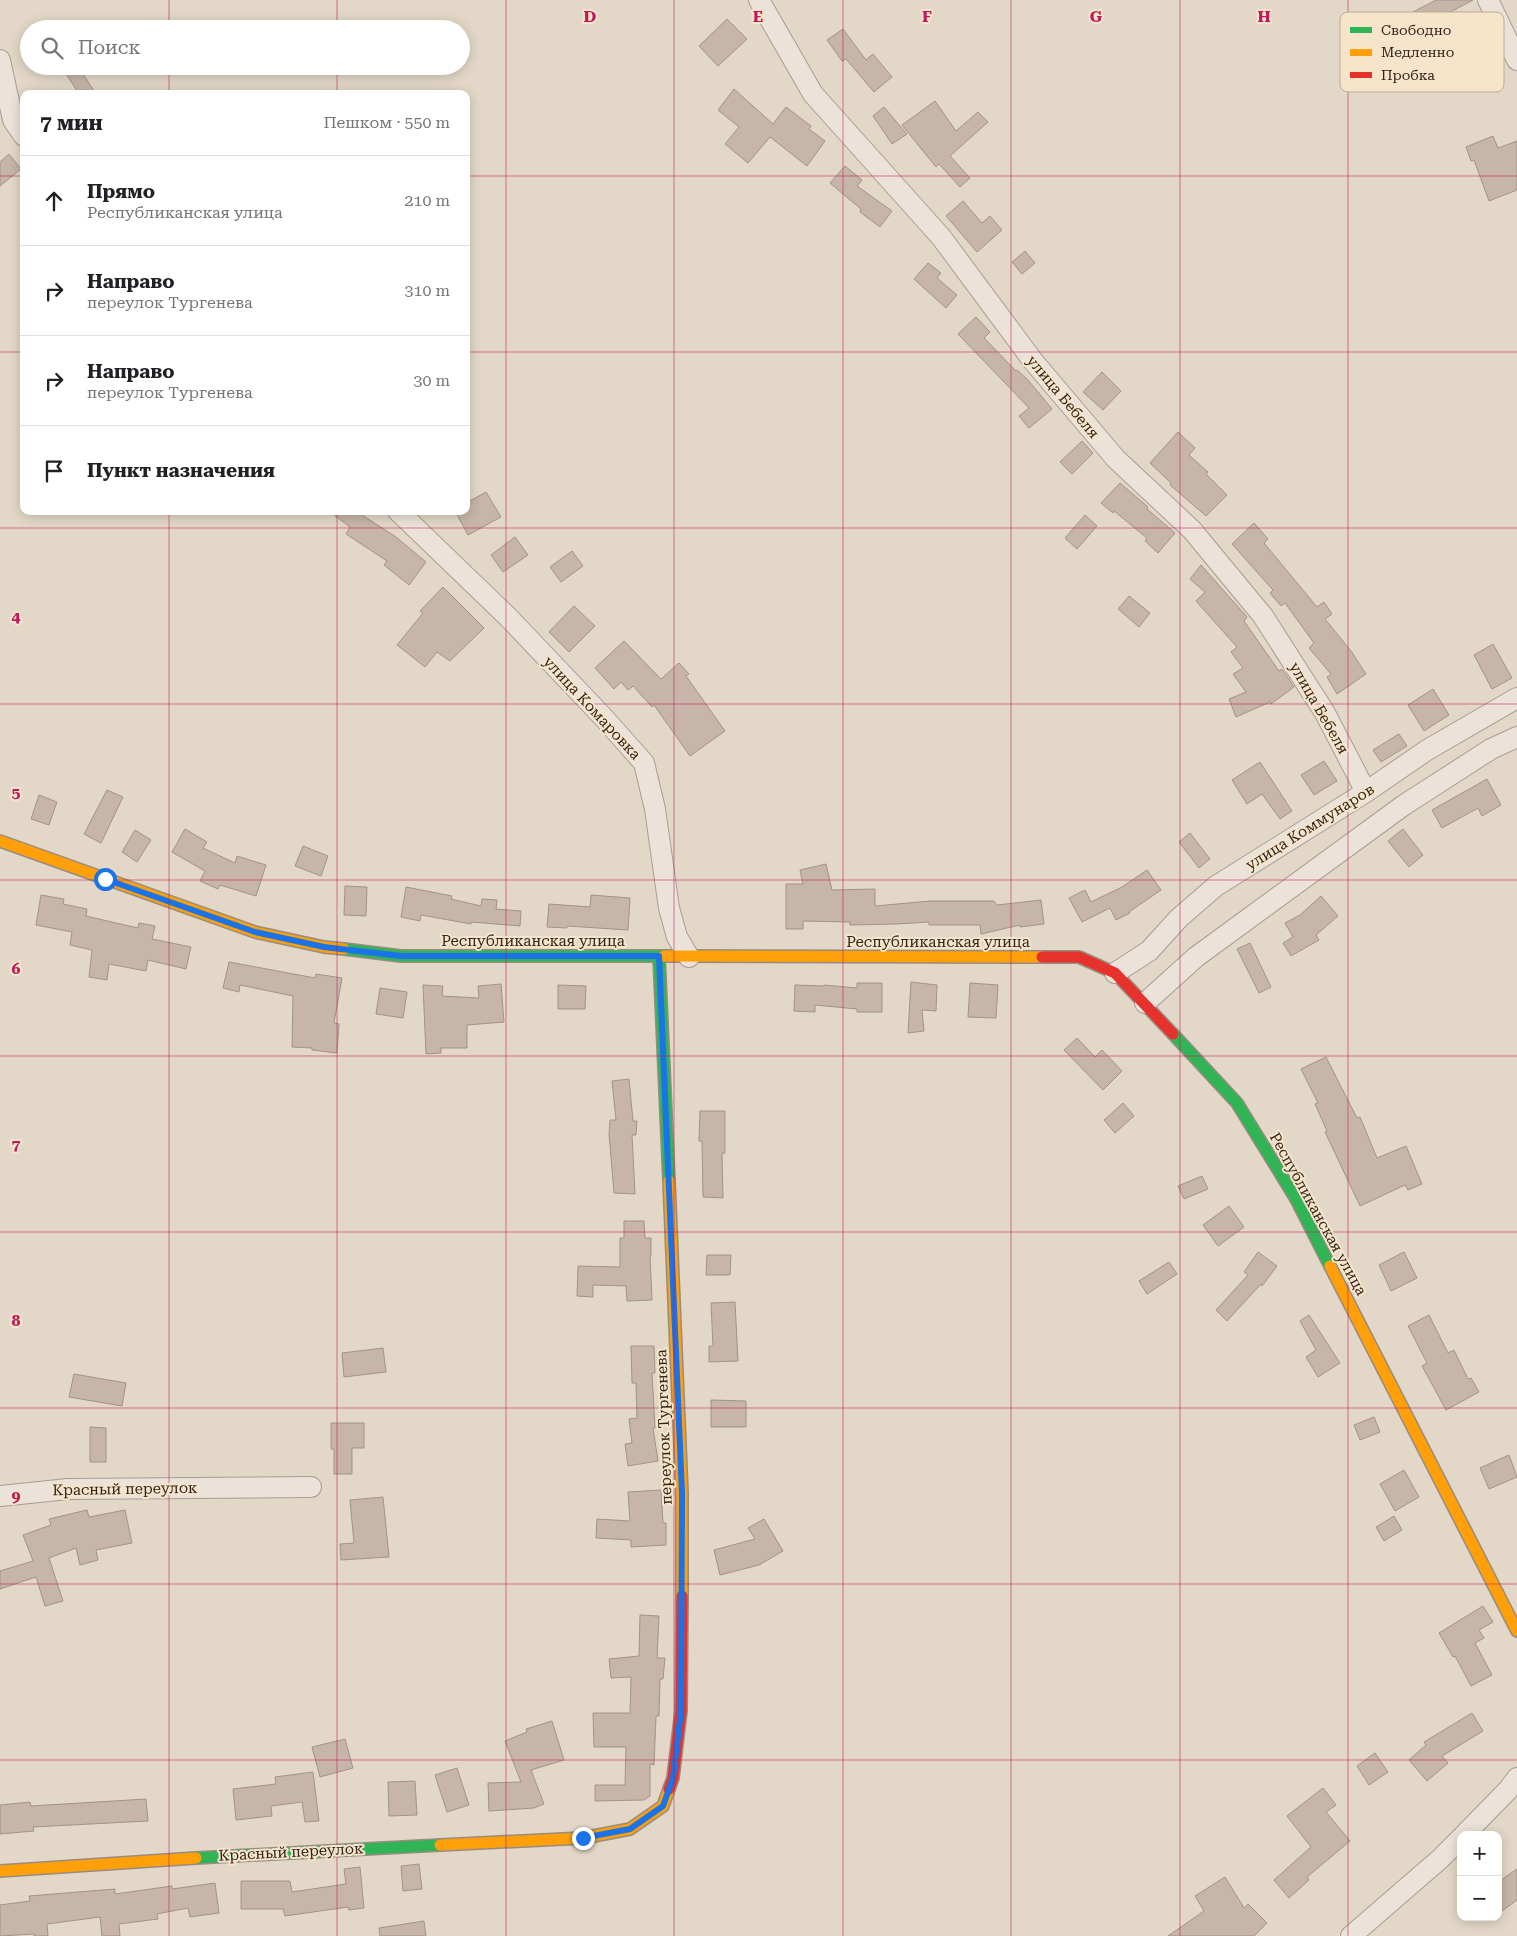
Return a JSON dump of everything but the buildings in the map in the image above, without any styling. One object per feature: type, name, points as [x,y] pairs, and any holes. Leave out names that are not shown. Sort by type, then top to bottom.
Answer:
[{"type":"street","name":"улица Бебеля","points":[[758,0],[813,94],[941,237],[1033,362],[1116,459],[1192,530],[1263,616],[1325,713],[1366,792]]},
{"type":"street","points":[[1488,0],[1494,12]]},
{"type":"street","points":[[1504,33],[1517,60]]},
{"type":"street","points":[[0,60],[13,120],[20,130]]},
{"type":"street","name":"улица Комаровка","points":[[402,515],[508,617],[604,718],[644,764],[654,809],[669,908],[677,937],[689,957]]},
{"type":"street","name":"улица Коммунаров","points":[[1115,973],[1149,951],[1179,918],[1216,886],[1366,792],[1427,750],[1517,698]]},
{"type":"street","points":[[1145,1003],[1196,957],[1404,805],[1491,749],[1517,737]]},
{"type":"street","name":"Республиканская улица","points":[[0,841],[255,932],[324,947],[401,956],[1079,957],[1115,973],[1145,1003],[1237,1104],[1296,1199],[1517,1630]]},
{"type":"street","name":"переулок Тургенева","points":[[583,1838],[630,1829],[663,1806],[673,1778],[681,1711],[682,1493],[659,956]]},
{"type":"street","name":"Красный переулок","points":[[0,1496],[68,1489],[311,1487]]},
{"type":"street","points":[[1468,1831],[1508,1790],[1517,1778]]},
{"type":"street","name":"Красный переулок","points":[[0,1871],[260,1854],[583,1838]]},
{"type":"street","points":[[1350,1936],[1440,1859],[1457,1842]]},
{"type":"traffic: fast","points":[[344,949],[401,956],[664,956]]},
{"type":"traffic: fast","points":[[659,956],[669,1181]]},
{"type":"traffic: fast","points":[[1173,1034],[1237,1103],[1296,1199],[1330,1266]]},
{"type":"traffic: fast","points":[[196,1858],[440,1845]]},
{"type":"traffic: slow","points":[[0,841],[255,932],[324,947],[344,949]]},
{"type":"traffic: slow","points":[[664,956],[1042,957]]},
{"type":"traffic: slow","points":[[669,1181],[682,1493],[682,1596]]},
{"type":"traffic: slow","points":[[1330,1266],[1517,1631]]},
{"type":"traffic: slow","points":[[440,1845],[583,1838],[630,1829],[663,1806],[669,1789]]},
{"type":"traffic: slow","points":[[0,1871],[196,1858]]},
{"type":"traffic: jam","points":[[1042,957],[1079,957],[1115,973],[1173,1034]]},
{"type":"traffic: jam","points":[[669,1789],[673,1778],[681,1711],[682,1596]]},
{"type":"route","points":[[105,879],[255,932],[324,947],[401,956],[659,956],[682,1493],[681,1711],[673,1778],[663,1806],[630,1829],[583,1838]]}]
